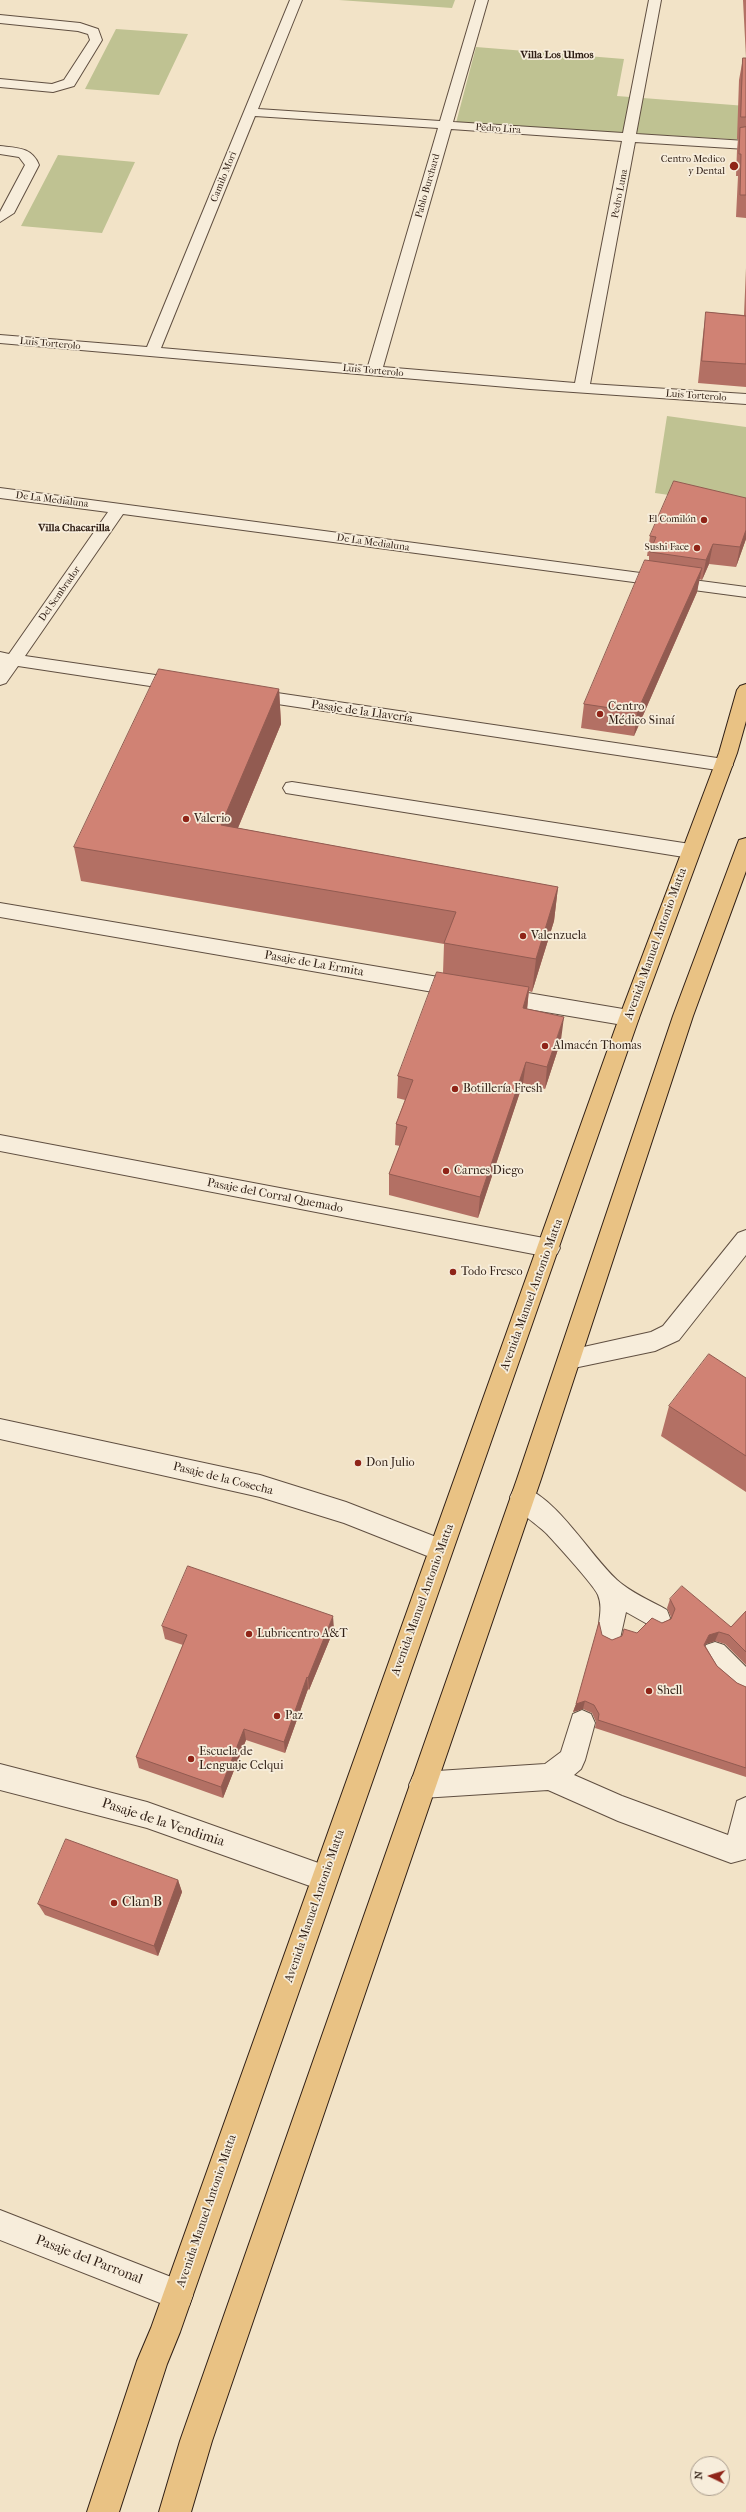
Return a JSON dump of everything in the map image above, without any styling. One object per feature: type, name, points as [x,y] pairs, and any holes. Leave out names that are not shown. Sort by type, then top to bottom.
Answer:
[{"type":"main road","name":"Avenida Manuel Antonio Matta","points":[[103,2512],[148,2374],[178,2295],[629,1018],[690,851],[724,765],[746,690]]},
{"type":"main road","points":[[175,2512],[196,2441],[570,1359],[675,1038],[746,845]]},
{"type":"street","name":"Camilo Mori","points":[[152,353],[296,0]]},
{"type":"street","name":"Pablo Burchard","points":[[374,371],[482,0]]},
{"type":"street","name":"Pedro Luna","points":[[582,388],[655,0]]},
{"type":"street","points":[[0,19],[80,27],[94,32],[96,36],[96,40],[69,83],[53,88],[0,83]]},
{"type":"street","name":"Pedro Lira","points":[[251,112],[746,145]]},
{"type":"street","points":[[0,150],[23,153],[29,157],[32,165],[7,213],[0,218]]},
{"type":"street","name":"Luis Torterolo","points":[[0,339],[582,388],[746,399]]},
{"type":"street","name":"De La Medialuna","points":[[0,493],[746,592]]},
{"type":"street","name":"Del Sembrador","points":[[0,679],[7,659],[119,509]]},
{"type":"street","points":[[7,659],[202,688]]},
{"type":"street","name":"Pasaje de la Llavería","points":[[234,693],[724,765]]},
{"type":"street","points":[[292,788],[690,851]]},
{"type":"street","name":"Pasaje de La Ermita","points":[[0,910],[629,1018]]},
{"type":"street","name":"Pasaje del Corral Quemado","points":[[0,1143],[549,1248]]},
{"type":"street","points":[[570,1359],[655,1341],[671,1333],[746,1239]]},
{"type":"street","name":"Pasaje de la Cosecha","points":[[0,1430],[260,1486],[346,1513],[440,1550]]},
{"type":"street","points":[[522,1497],[555,1526],[609,1589],[658,1618]]},
{"type":"street","points":[[609,1589],[614,1609],[610,1635]]},
{"type":"street","points":[[715,1654],[746,1685]]},
{"type":"street","points":[[549,1777],[572,1760],[582,1723]]},
{"type":"street","name":"Pasaje de la Vendimia","points":[[0,1776],[147,1815],[324,1878]]},
{"type":"street","points":[[422,1785],[549,1777],[618,1808],[731,1850],[738,1849],[746,1810]]},
{"type":"street","name":"Pasaje del Parronal","points":[[0,2225],[178,2295]]},
{"type":"green space","points":[[339,0],[455,0],[452,8]]},
{"type":"green space","points":[[116,29],[188,34],[159,95],[85,89]]},
{"type":"green space","points":[[476,47],[624,59],[617,96],[746,106],[746,140],[456,123]]},
{"type":"green space","points":[[58,155],[135,162],[102,233],[21,226]]},
{"type":"green space","points":[[667,416],[746,427],[746,506],[655,493]]},
{"type":"building","points":[[743,58],[746,58],[746,117],[741,117]]},
{"type":"building","points":[[746,127],[746,195],[740,195],[740,128]]},
{"type":"building","points":[[706,312],[746,316],[746,364],[702,361]]},
{"type":"building","points":[[674,481],[746,498],[746,530],[740,547],[713,544],[706,560],[650,552],[656,537],[650,536]]},
{"type":"building","points":[[645,560],[702,568],[637,712],[584,704]]},
{"type":"building","points":[[159,669],[279,689],[221,825],[558,887],[536,959],[444,943],[456,912],[74,847]]},
{"type":"building","points":[[437,972],[529,987],[523,1008],[564,1017],[547,1067],[526,1062],[480,1197],[389,1174],[407,1127],[396,1124],[413,1080],[398,1076]]},
{"type":"building","points":[[709,1354],[746,1378],[746,1456],[669,1406]]},
{"type":"building","points":[[188,1566],[333,1616],[308,1678],[307,1677],[284,1742],[244,1729],[221,1787],[136,1757],[187,1635],[162,1626]]},
{"type":"building","name":"Shell","points":[[682,1586],[731,1627],[746,1611],[746,1652],[729,1635],[719,1632],[709,1635],[704,1645],[717,1666],[737,1683],[746,1687],[746,1768],[598,1720],[599,1714],[594,1705],[585,1701],[576,1704],[599,1622],[602,1635],[612,1640],[622,1636],[624,1629],[637,1633],[652,1618],[662,1623],[671,1619],[675,1609],[670,1599]]},
{"type":"building","name":"Clan B","points":[[66,1839],[178,1880],[154,1946],[38,1904]]},
{"type":"place","name":"Centro Medico y Dental","points":[[734,166]]},
{"type":"place","name":"El Comilón","points":[[704,520]]},
{"type":"place","name":"Sushi Face","points":[[697,548]]},
{"type":"place","name":"Centro Médico Sinaí","points":[[600,714]]},
{"type":"place","name":"Valerio","points":[[186,819]]},
{"type":"place","name":"Valenzuela","points":[[523,936]]},
{"type":"place","name":"Almacén Thomas","points":[[545,1046]]},
{"type":"place","name":"Botillería Fresh","points":[[455,1089]]},
{"type":"place","name":"Carnes Diego","points":[[446,1171]]},
{"type":"place","name":"Todo Fresco","points":[[453,1272]]},
{"type":"place","name":"Don Julio","points":[[358,1463]]},
{"type":"place","name":"Lubricentro A&T","points":[[249,1634]]},
{"type":"place","name":"Shell","points":[[649,1691]]},
{"type":"place","name":"Paz","points":[[277,1716]]},
{"type":"place","name":"Escuela de Lenguaje Celqui","points":[[191,1759]]},
{"type":"place","name":"Clan B","points":[[114,1903]]},
{"type":"district","name":"Villa Los Ulmos","points":[[557,55]]},
{"type":"district","name":"Villa Chacarilla","points":[[74,528]]}]
